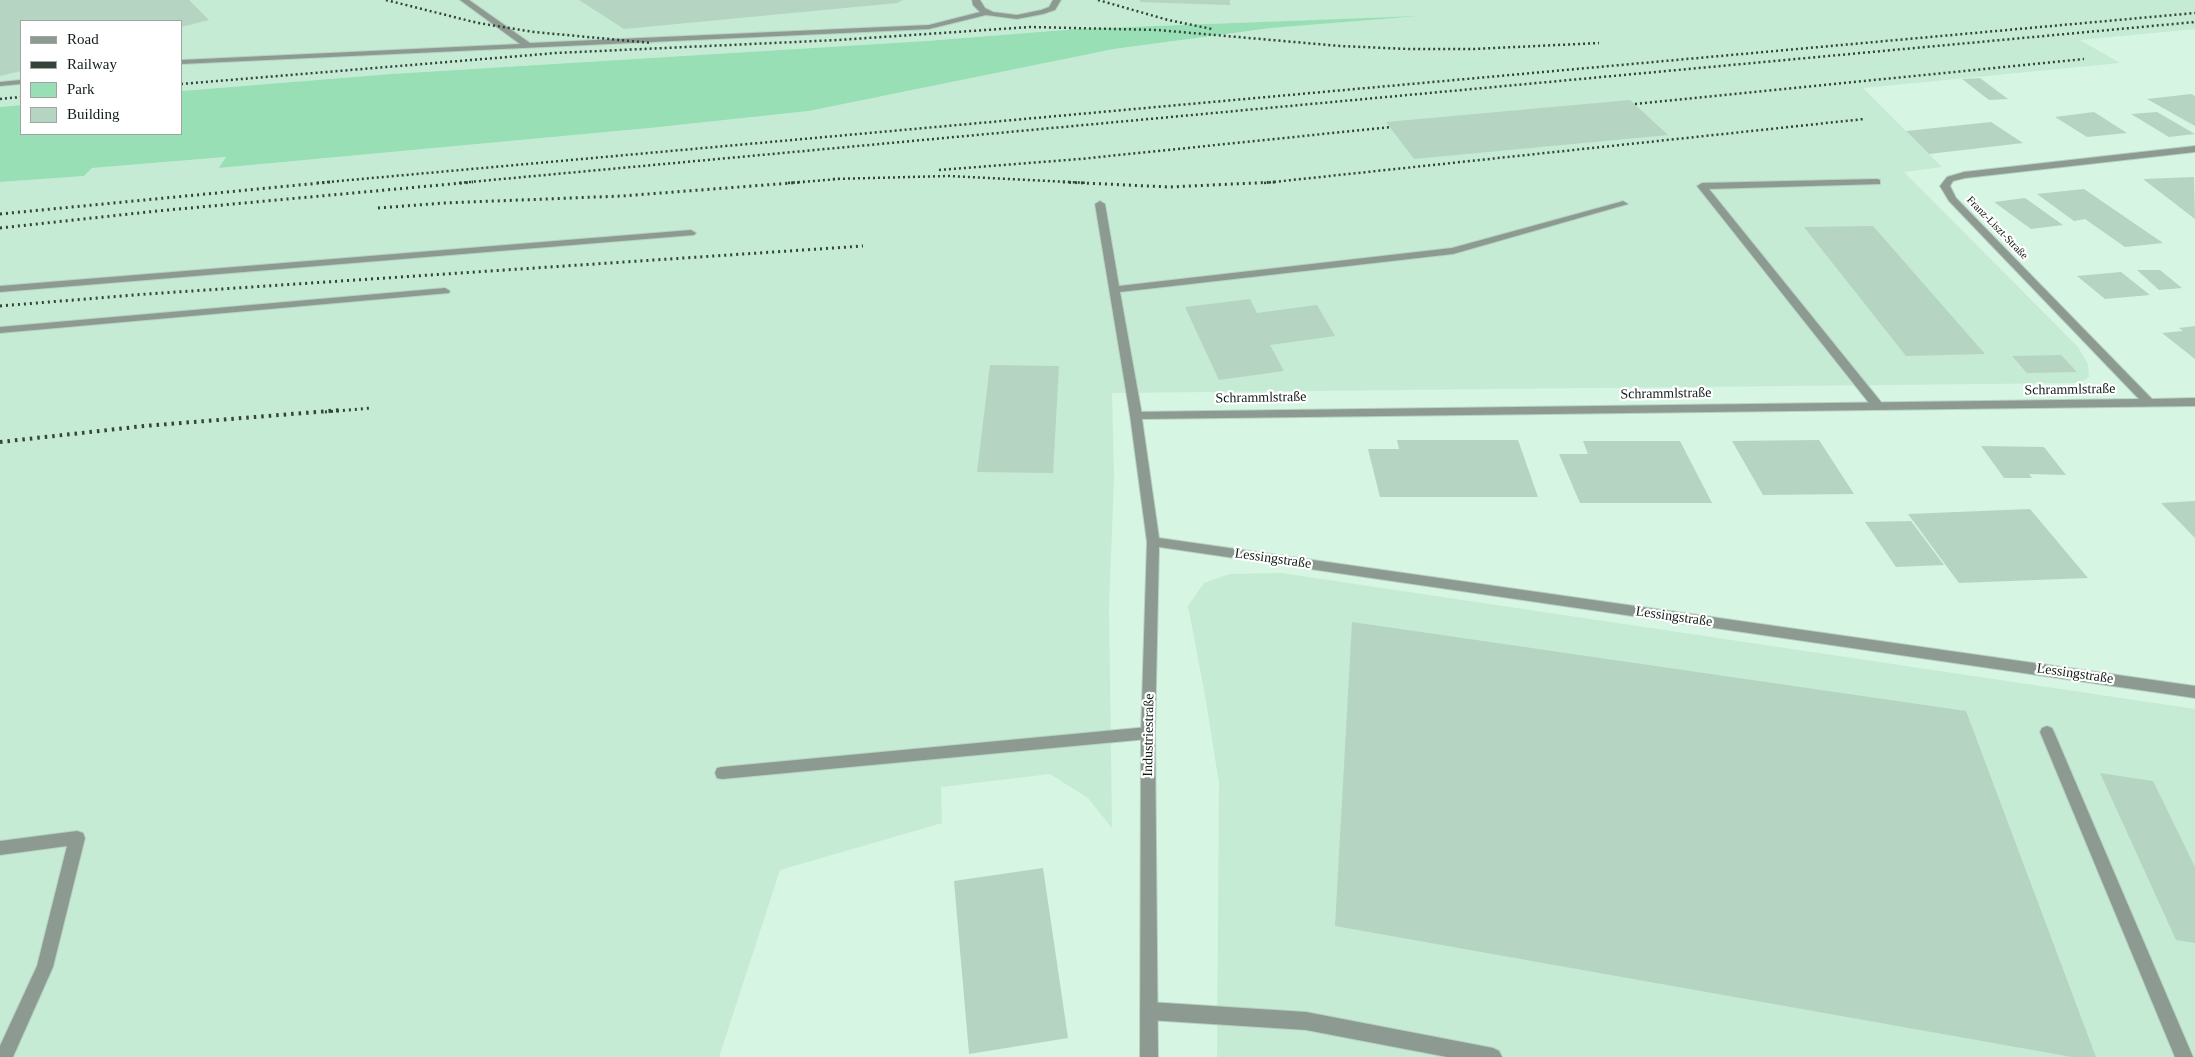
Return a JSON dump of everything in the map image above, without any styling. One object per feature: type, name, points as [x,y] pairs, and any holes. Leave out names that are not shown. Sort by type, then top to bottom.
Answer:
[{"type":"street","points":[[464,0],[528,45]]},
{"type":"street","points":[[976,0],[977,5],[988,12],[1003,16],[1031,16],[1052,8],[1057,0]]},
{"type":"street","points":[[182,62],[929,28],[988,12]]},
{"type":"street","points":[[0,84],[20,82]]},
{"type":"street","name":"Franz-Liszt-Straße","points":[[2150,404],[1952,199],[1945,186],[1950,179],[1964,175],[2195,149]]},
{"type":"street","points":[[1877,182],[1702,186],[1877,405]]},
{"type":"street","name":"Industriestraße","points":[[1100,204],[1136,414],[1154,542],[1148,733],[1149,1057]]},
{"type":"street","points":[[1115,290],[1453,251],[1623,204]]},
{"type":"street","points":[[0,289],[690,233]]},
{"type":"street","points":[[0,330],[445,291]]},
{"type":"street","name":"Schrammlstraße","points":[[1136,414],[2195,402]]},
{"type":"street","name":"Lessingstraße","points":[[1154,542],[2195,692]]},
{"type":"street","points":[[2048,732],[2184,1057]]},
{"type":"street","points":[[722,773],[1148,733]]},
{"type":"street","points":[[0,848],[77,838],[45,967],[4,1057]]},
{"type":"street","points":[[1149,1011],[1306,1021],[1493,1057]]},
{"type":"shaded area","points":[[0,0],[2195,0],[2195,29],[2080,40],[2120,63],[1863,88],[1942,167],[1904,172],[2078,347],[2088,364],[2089,377],[2079,383],[1112,393],[1114,477],[1109,607],[1112,828],[1088,798],[1050,774],[941,787],[942,823],[780,870],[719,1057],[0,1057],[0,182],[83,176],[92,168],[226,157],[220,168],[650,128],[809,111],[1114,49],[1271,28],[1401,17],[1076,29],[926,41],[391,74],[182,91],[182,20],[20,20],[20,105],[0,107]]},
{"type":"shaded area","points":[[1281,573],[2195,709],[2195,1057],[1217,1057],[1219,783],[1188,606],[1204,583],[1230,574]]},
{"type":"green space","points":[[1419,16],[1271,28],[1114,49],[809,111],[650,128],[219,168],[226,157],[92,168],[84,176],[0,182],[0,107],[20,105],[20,135],[182,135],[182,91],[391,74],[926,41],[1076,29]]},
{"type":"building","points":[[0,0],[189,0],[209,20],[182,27],[182,20],[20,20],[20,71],[0,76]]},
{"type":"building","points":[[579,0],[903,0],[897,3],[624,29]]},
{"type":"building","points":[[1140,0],[1230,0],[1230,5],[1140,2]]},
{"type":"building","points":[[1980,78],[2008,99],[1989,100],[1962,79]]},
{"type":"building","points":[[2191,94],[2195,96],[2195,126],[2147,99]]},
{"type":"building","points":[[1630,100],[1668,135],[1414,159],[1386,122]]},
{"type":"building","points":[[2094,112],[2127,133],[2087,137],[2055,117]]},
{"type":"building","points":[[2157,112],[2195,134],[2169,137],[2131,114]]},
{"type":"building","points":[[1991,122],[2023,143],[1929,154],[1906,131]]},
{"type":"building","points":[[2194,177],[2195,219],[2143,179]]},
{"type":"building","points":[[2084,189],[2163,243],[2125,247],[2085,219],[2074,221],[2037,194]]},
{"type":"building","points":[[2025,198],[2063,225],[2031,229],[1994,202]]},
{"type":"building","points":[[1873,226],[1985,354],[1906,356],[1804,227]]},
{"type":"building","points":[[2137,270],[2160,270],[2182,288],[2159,290]]},
{"type":"building","points":[[2121,272],[2150,295],[2105,299],[2077,276]]},
{"type":"building","points":[[1250,299],[1257,313],[1317,305],[1335,336],[1270,345],[1284,371],[1219,380],[1185,307]]},
{"type":"building","points":[[2195,326],[2195,359],[2162,333],[2183,331],[2179,328]]},
{"type":"building","points":[[2061,355],[2077,372],[2027,373],[2012,356]]},
{"type":"building","points":[[990,365],[1059,366],[1053,473],[977,472]]},
{"type":"building","points":[[1397,440],[1518,440],[1538,497],[1380,497],[1368,449],[1399,449]]},
{"type":"building","points":[[1819,440],[1854,494],[1763,495],[1732,441]]},
{"type":"building","points":[[1583,441],[1680,441],[1712,503],[1580,503],[1559,454],[1588,454]]},
{"type":"building","points":[[1981,446],[2044,447],[2066,475],[2029,474],[2032,478],[2004,478]]},
{"type":"building","points":[[2195,501],[2195,538],[2161,503]]},
{"type":"building","points":[[2030,509],[2088,578],[1959,583],[1908,514]]},
{"type":"building","points":[[1911,521],[1944,565],[1896,567],[1865,522]]},
{"type":"building","points":[[1352,622],[1966,711],[2096,1057],[2072,1057],[1335,926]]},
{"type":"building","points":[[2100,773],[2153,781],[2195,867],[2195,943],[2176,940]]},
{"type":"building","points":[[1043,868],[1068,1038],[969,1054],[954,881]]},
{"type":"railway","points":[[386,0],[478,23],[534,32],[652,43]]},
{"type":"railway","points":[[1098,0],[1168,20],[1212,29]]},
{"type":"railway","points":[[317,183],[2195,13]]},
{"type":"railway","points":[[459,183],[2195,22]]},
{"type":"railway","points":[[182,84],[556,53],[838,40],[1030,27],[1158,30],[1340,46],[1408,49],[1474,49],[1599,43]]},
{"type":"railway","points":[[1635,104],[2084,59]]},
{"type":"railway","points":[[0,99],[20,97]]},
{"type":"railway","points":[[1271,182],[1864,119]]},
{"type":"railway","points":[[939,170],[1080,159],[1391,127]]},
{"type":"railway","points":[[833,179],[948,176],[1088,183]]},
{"type":"railway","points":[[788,183],[839,179]]},
{"type":"railway","points":[[0,214],[330,182]]},
{"type":"railway","points":[[0,228],[157,211],[473,182]]},
{"type":"railway","points":[[378,208],[444,203],[622,196],[804,182]]},
{"type":"railway","points":[[1063,182],[1169,187],[1271,182]]},
{"type":"railway","points":[[1264,183],[1271,182]]},
{"type":"railway","points":[[1271,182],[1276,182]]},
{"type":"railway","points":[[0,306],[147,294],[863,246]]},
{"type":"railway","points":[[325,412],[371,408]]},
{"type":"railway","points":[[0,442],[144,426],[341,410]]}]
